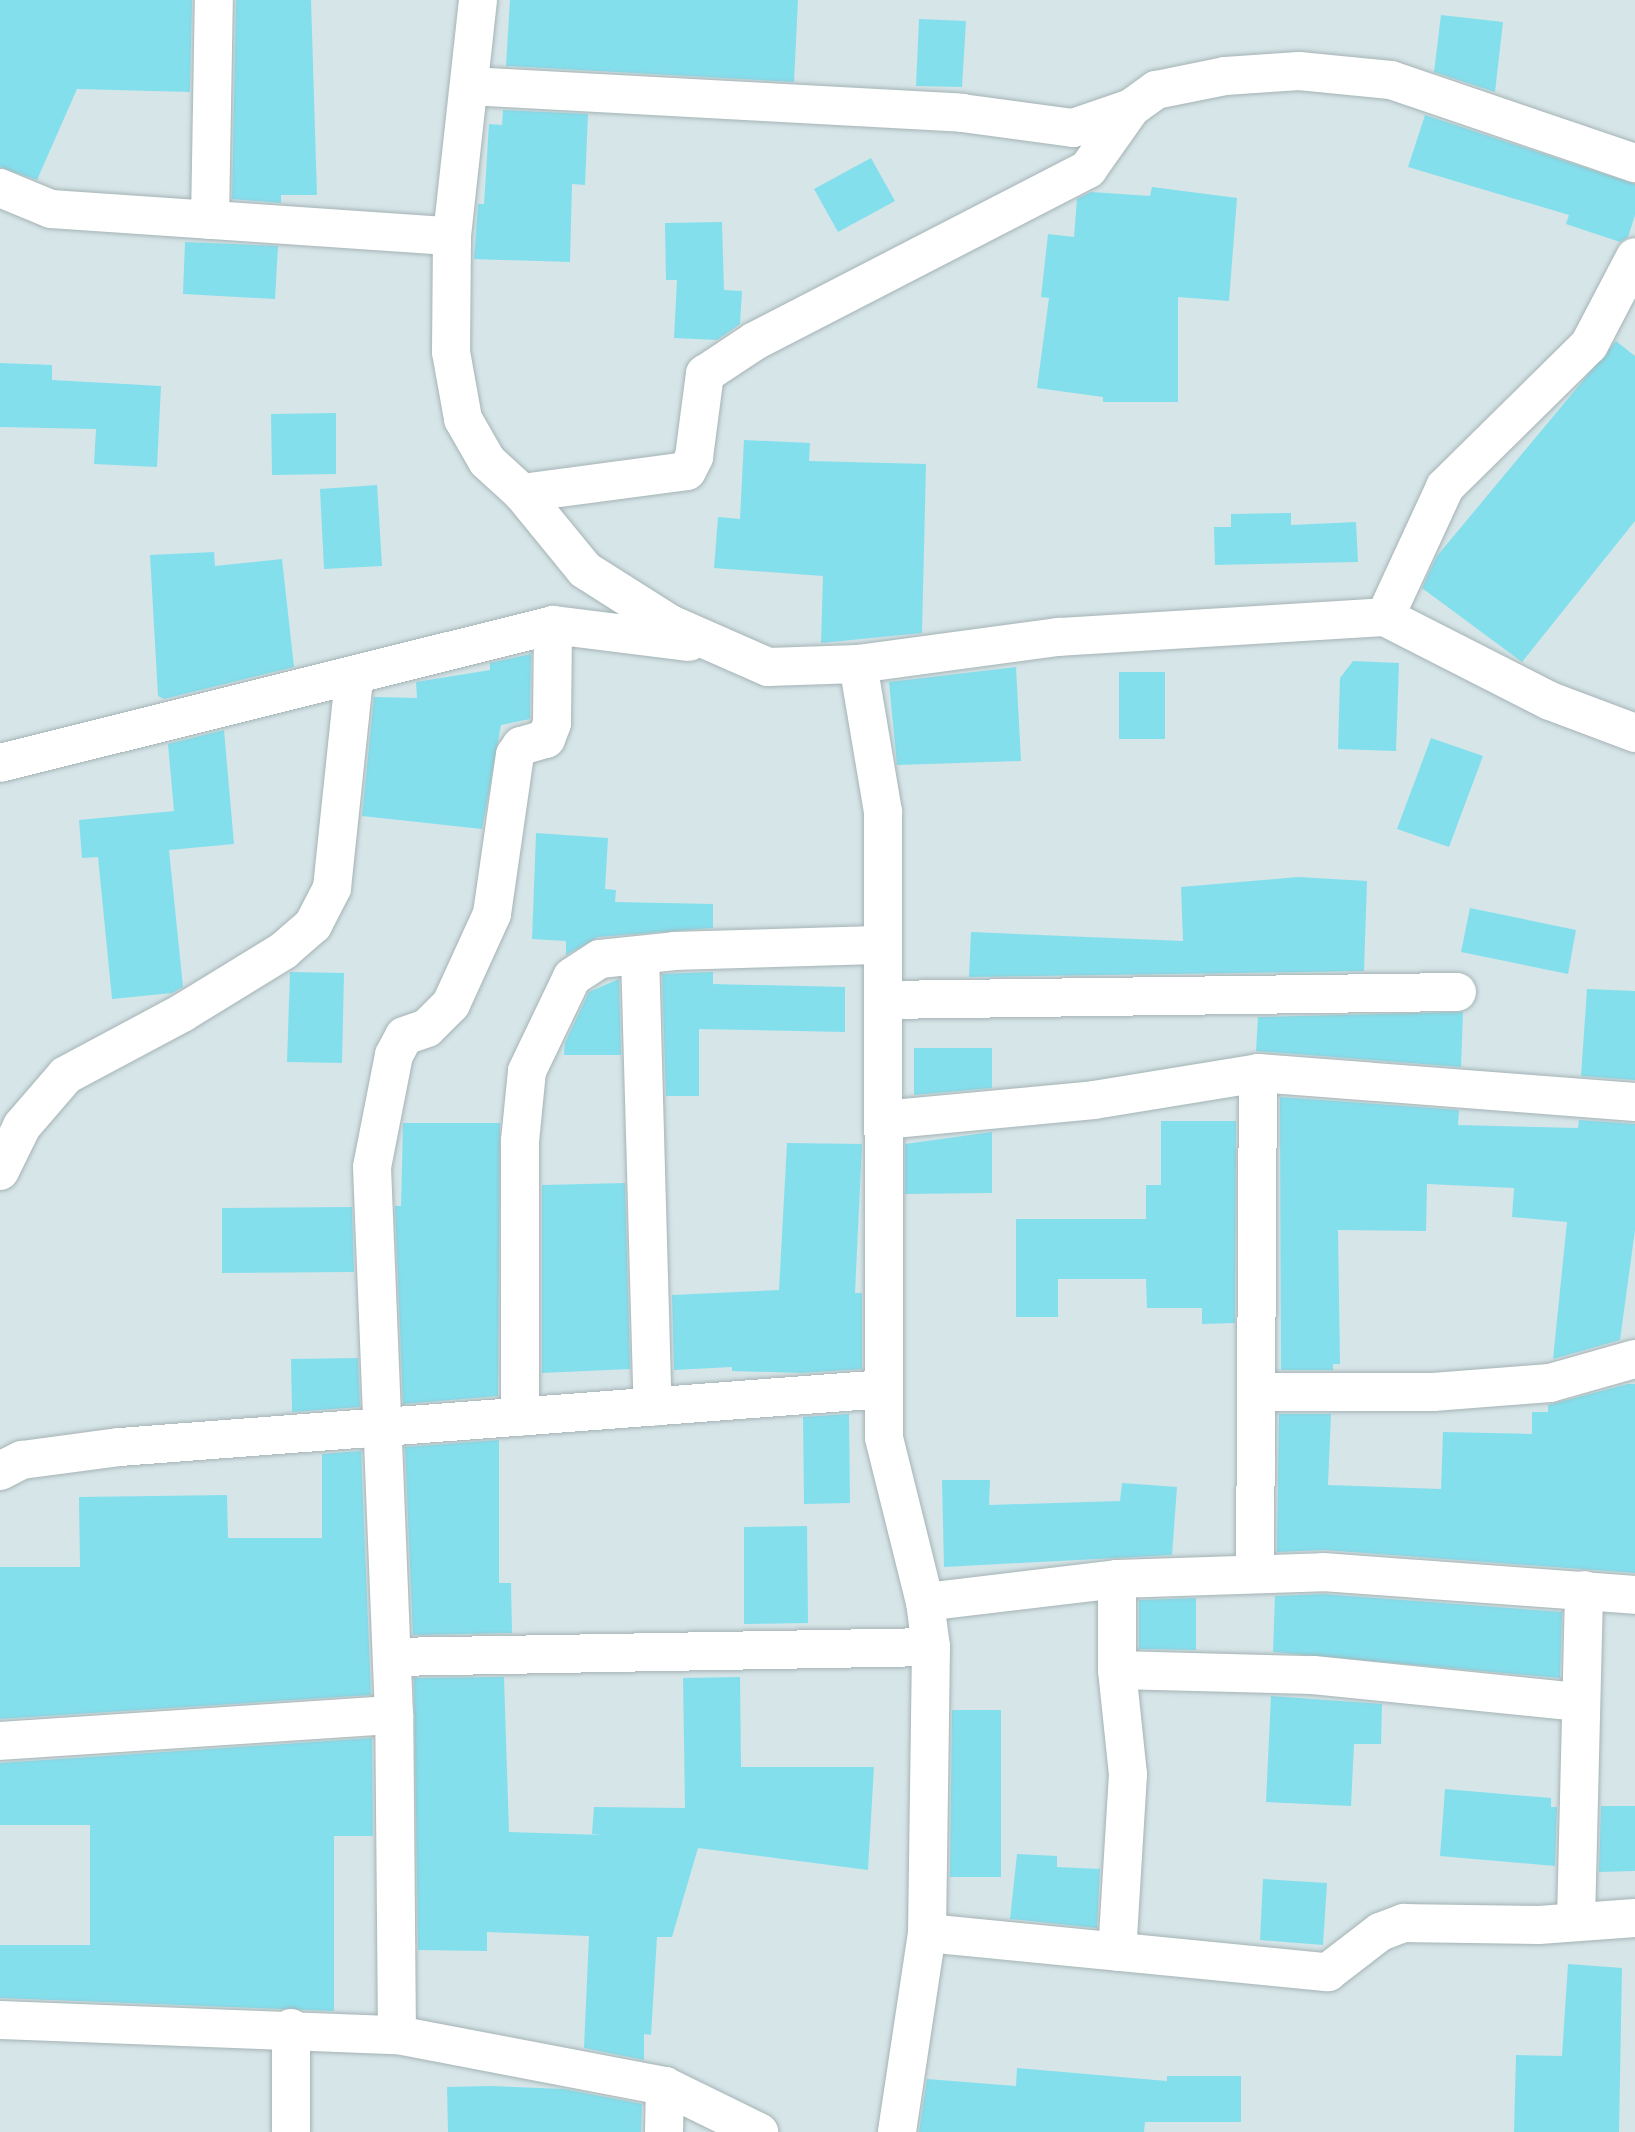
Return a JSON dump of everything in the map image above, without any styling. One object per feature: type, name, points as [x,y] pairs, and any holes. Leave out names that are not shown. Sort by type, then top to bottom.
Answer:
[{"type":"street","points":[[210,220],[214,0]]},
{"type":"street","points":[[478,0],[452,236],[451,352],[463,419],[487,461],[522,493],[585,570],[670,624],[768,667],[858,664],[1059,638],[1385,617],[1550,701],[1635,733]]},
{"type":"street","points":[[469,86],[962,113],[1073,128],[1131,108],[1156,90],[1225,76],[1299,71],[1391,80],[1635,163]]},
{"type":"street","points":[[522,493],[687,471],[694,457],[705,374],[755,341],[1088,169],[1131,108]]},
{"type":"street","points":[[0,188],[51,209],[452,236]]},
{"type":"street","points":[[1385,617],[1445,487],[1589,345],[1635,257]]},
{"type":"street","points":[[0,764],[354,678],[553,625],[719,645]]},
{"type":"street","points":[[397,2035],[394,1714],[372,1167],[382,1100],[404,1036],[427,1028],[451,1004],[492,914],[515,755],[521,746],[546,739],[552,723],[553,625]]},
{"type":"street","points":[[858,664],[883,812],[884,1438],[925,1602],[931,1647],[927,1933],[897,2132]]},
{"type":"street","points":[[0,1171],[22,1126],[66,1075],[182,1013],[283,951],[313,925],[332,888],[344,820],[354,678]]},
{"type":"street","points":[[520,1417],[520,1141],[527,1071],[572,976],[600,959],[640,955],[883,945]]},
{"type":"street","points":[[640,955],[653,1407]]},
{"type":"street","points":[[883,1000],[1457,992]]},
{"type":"street","points":[[883,1120],[1094,1100],[1258,1073],[1635,1102]]},
{"type":"street","points":[[1255,1574],[1258,1073]]},
{"type":"street","points":[[1258,1392],[1433,1392],[1550,1383],[1635,1359]]},
{"type":"street","points":[[0,1471],[22,1460],[120,1447],[884,1389]]},
{"type":"street","points":[[925,1602],[1117,1579],[1323,1572],[1635,1595]]},
{"type":"street","points":[[1117,1579],[1117,1670],[1128,1774],[1117,1952]]},
{"type":"street","points":[[1576,1921],[1584,1590]]},
{"type":"street","points":[[392,1657],[931,1647]]},
{"type":"street","points":[[1117,1670],[1313,1675],[1580,1702]]},
{"type":"street","points":[[0,1741],[394,1714]]},
{"type":"street","points":[[927,1933],[1328,1972],[1380,1932],[1404,1923],[1635,1918]]},
{"type":"street","points":[[0,2020],[291,2028],[397,2035],[665,2086],[759,2132]]},
{"type":"street","points":[[291,2028],[291,2132]]},
{"type":"street","points":[[664,2132],[665,2086]]},
{"type":"building","points":[[0,0],[192,0],[190,92],[77,89],[37,180],[0,167]]},
{"type":"building","points":[[236,0],[311,0],[317,195],[281,195],[281,203],[232,199]]},
{"type":"building","points":[[510,0],[798,0],[794,82],[506,66]]},
{"type":"building","points":[[1441,15],[1503,22],[1495,92],[1434,72]]},
{"type":"building","points":[[919,19],[966,21],[962,87],[916,86]]},
{"type":"building","points":[[503,110],[588,114],[585,185],[572,184],[570,262],[474,259],[478,204],[484,204],[489,124],[502,125]]},
{"type":"building","points":[[1425,115],[1635,184],[1635,215],[1628,237],[1620,242],[1566,224],[1569,215],[1408,167]]},
{"type":"building","points":[[871,158],[895,201],[838,232],[814,189]]},
{"type":"building","points":[[1152,187],[1237,198],[1229,301],[1178,297],[1178,402],[1103,402],[1103,397],[1037,388],[1049,298],[1041,297],[1048,234],[1074,237],[1077,199],[1091,192],[1150,196]]},
{"type":"building","points":[[722,222],[724,290],[742,291],[740,324],[717,340],[674,338],[677,280],[666,280],[665,223]]},
{"type":"building","points":[[185,242],[278,246],[275,299],[183,294]]},
{"type":"building","points":[[1616,341],[1635,356],[1635,521],[1522,662],[1422,588],[1437,556]]},
{"type":"building","points":[[0,363],[52,365],[52,380],[161,386],[157,467],[94,464],[96,429],[0,427]]},
{"type":"building","points":[[336,413],[336,474],[272,475],[271,414]]},
{"type":"building","points":[[744,440],[810,443],[809,461],[926,464],[922,633],[821,643],[823,576],[714,568],[718,517],[740,519]]},
{"type":"building","points":[[377,485],[382,566],[324,569],[320,489]]},
{"type":"building","points":[[1291,513],[1291,525],[1356,522],[1358,562],[1215,565],[1214,527],[1231,527],[1231,514]]},
{"type":"building","points":[[214,552],[215,566],[282,559],[294,667],[164,699],[158,696],[150,555]]},
{"type":"building","points":[[531,654],[530,719],[501,725],[482,829],[362,816],[374,697],[417,698],[416,682],[490,670],[490,663]]},
{"type":"building","points":[[1353,661],[1399,663],[1396,751],[1338,749],[1340,678]]},
{"type":"building","points":[[1016,667],[1021,761],[897,765],[889,682]]},
{"type":"building","points":[[1119,672],[1165,672],[1165,739],[1119,739]]},
{"type":"building","points":[[224,730],[234,844],[169,850],[183,987],[172,993],[112,999],[98,857],[82,858],[79,820],[174,811],[168,744]]},
{"type":"building","points":[[1431,738],[1483,756],[1449,847],[1397,829]]},
{"type":"building","points":[[536,833],[608,838],[605,889],[616,890],[615,902],[713,904],[713,928],[598,937],[566,955],[566,941],[532,939]]},
{"type":"building","points":[[1298,877],[1367,881],[1364,971],[969,977],[971,932],[1183,941],[1181,887]]},
{"type":"building","points":[[1470,908],[1576,930],[1568,974],[1461,952]]},
{"type":"building","points":[[290,972],[344,973],[342,1063],[287,1062]]},
{"type":"building","points":[[713,972],[713,984],[845,987],[845,1032],[699,1029],[699,1096],[666,1096],[662,974]]},
{"type":"building","points":[[619,979],[621,1055],[564,1055],[565,1043],[589,992]]},
{"type":"building","points":[[1587,989],[1635,991],[1635,1080],[1581,1076]]},
{"type":"building","points":[[1463,1012],[1461,1067],[1256,1051],[1258,1017]]},
{"type":"building","points":[[914,1048],[992,1048],[992,1088],[914,1095]]},
{"type":"building","points":[[1280,1097],[1459,1110],[1458,1125],[1578,1128],[1579,1120],[1635,1124],[1635,1230],[1620,1340],[1553,1359],[1567,1222],[1512,1217],[1514,1188],[1427,1184],[1426,1231],[1338,1230],[1340,1364],[1333,1364],[1333,1370],[1281,1370]]},
{"type":"building","points":[[1161,1121],[1236,1121],[1235,1323],[1202,1324],[1202,1308],[1147,1308],[1146,1279],[1058,1279],[1058,1317],[1016,1317],[1016,1219],[1146,1219],[1146,1185],[1161,1185]]},
{"type":"building","points":[[403,1123],[500,1123],[498,1396],[403,1404],[395,1206],[401,1206]]},
{"type":"building","points":[[992,1132],[992,1193],[905,1194],[905,1144]]},
{"type":"building","points":[[787,1143],[862,1144],[855,1293],[862,1293],[862,1369],[802,1373],[732,1371],[732,1367],[674,1370],[672,1295],[779,1290]]},
{"type":"building","points":[[625,1183],[630,1369],[542,1373],[542,1185]]},
{"type":"building","points":[[352,1207],[354,1272],[222,1273],[222,1208]]},
{"type":"building","points":[[358,1358],[360,1407],[292,1412],[291,1359]]},
{"type":"building","points":[[1635,1384],[1635,1573],[1325,1550],[1277,1552],[1279,1414],[1331,1414],[1328,1485],[1441,1489],[1443,1432],[1532,1434],[1532,1412],[1548,1412],[1548,1405]]},
{"type":"building","points":[[849,1414],[850,1503],[804,1504],[803,1417]]},
{"type":"building","points":[[499,1440],[499,1583],[511,1583],[512,1633],[413,1635],[405,1447]]},
{"type":"building","points":[[361,1451],[371,1695],[0,1719],[0,1567],[80,1567],[79,1497],[227,1495],[228,1538],[322,1538],[322,1454]]},
{"type":"building","points":[[942,1480],[990,1480],[989,1505],[1120,1501],[1122,1483],[1177,1487],[1172,1555],[944,1567]]},
{"type":"building","points":[[807,1526],[808,1623],[744,1624],[744,1527]]},
{"type":"building","points":[[1323,1594],[1562,1612],[1560,1678],[1273,1652],[1275,1596]]},
{"type":"building","points":[[1196,1598],[1196,1650],[1139,1649],[1139,1600]]},
{"type":"building","points":[[504,1677],[509,1832],[603,1835],[592,1834],[594,1807],[685,1808],[683,1678],[740,1677],[741,1767],[874,1767],[868,1870],[698,1848],[672,1937],[657,1937],[651,2035],[644,2034],[644,2060],[584,2048],[589,1936],[487,1932],[487,1951],[418,1950],[414,1678]]},
{"type":"building","points":[[1271,1696],[1382,1704],[1381,1744],[1354,1744],[1351,1806],[1266,1802]]},
{"type":"building","points":[[952,1710],[1001,1710],[1001,1877],[950,1877]]},
{"type":"building","points":[[372,1738],[373,1836],[334,1836],[334,2011],[0,1998],[0,1945],[90,1945],[90,1825],[0,1825],[0,1763]]},
{"type":"building","points":[[1445,1789],[1551,1798],[1551,1807],[1557,1807],[1555,1866],[1440,1856]]},
{"type":"building","points":[[1601,1806],[1635,1806],[1635,1871],[1599,1872]]},
{"type":"building","points":[[1017,1854],[1057,1856],[1057,1867],[1100,1869],[1097,1928],[1010,1919]]},
{"type":"building","points":[[1263,1879],[1327,1883],[1323,1945],[1260,1940]]},
{"type":"building","points":[[1568,1964],[1622,1968],[1619,2132],[1514,2132],[1516,2055],[1562,2056]]},
{"type":"building","points":[[1017,2068],[1167,2081],[1167,2076],[1241,2076],[1241,2122],[1145,2122],[1144,2132],[919,2132],[927,2079],[1016,2086]]},
{"type":"building","points":[[447,2087],[564,2089],[642,2104],[641,2132],[448,2132]]}]
